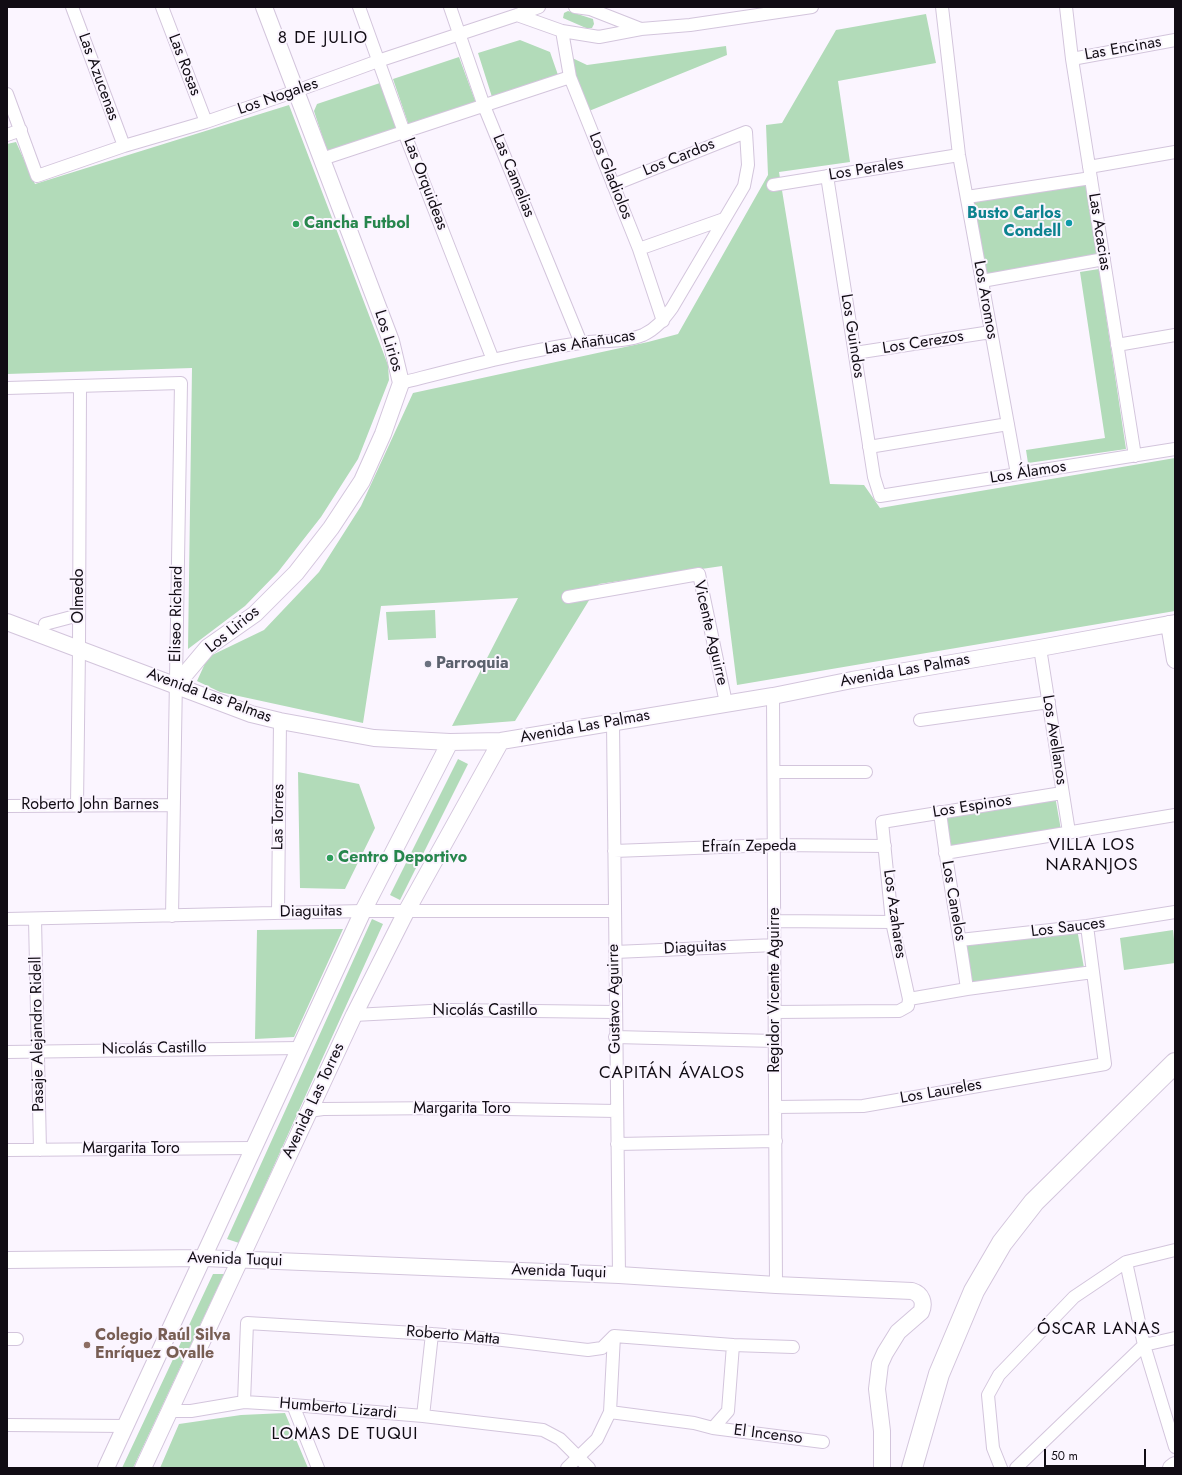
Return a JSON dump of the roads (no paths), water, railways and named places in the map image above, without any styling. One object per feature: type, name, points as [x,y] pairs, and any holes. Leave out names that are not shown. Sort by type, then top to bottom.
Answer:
[{"type":"main road","points":[[899,1468],[914,1460],[938,1374],[974,1291],[1002,1243],[1034,1202],[1175,1062]]},
{"type":"street","name":"Las Azucenas","points":[[72,7],[124,146]]},
{"type":"street","name":"Las Rosas","points":[[162,7],[206,122]]},
{"type":"street","name":"Los Lirios","points":[[176,685],[208,647],[255,614],[296,573],[331,528],[362,481],[383,434],[401,383],[391,341],[264,7]]},
{"type":"street","name":"Las Orquideas","points":[[359,7],[404,132],[493,360]]},
{"type":"street","name":"Las Camelias","points":[[450,7],[484,106],[581,343]]},
{"type":"street","name":"Los Nogales","points":[[20,130],[37,176],[124,146],[206,122],[378,61],[539,7]]},
{"type":"street","points":[[575,7],[591,8],[641,29]]},
{"type":"street","points":[[517,15],[562,31],[599,38],[641,29],[690,24],[812,7]]},
{"type":"street","name":"Los Aromos","points":[[942,7],[959,155],[1017,474]]},
{"type":"street","name":"Las Acacias","points":[[1066,7],[1072,59],[1135,456]]},
{"type":"street","name":"Los Gladiolos","points":[[562,31],[570,77],[640,249],[663,321]]},
{"type":"street","name":"Las Encinas","points":[[1072,59],[1175,40]]},
{"type":"street","points":[[322,159],[570,77]]},
{"type":"street","points":[[7,94],[20,130],[7,135]]},
{"type":"street","name":"Los Cardos","points":[[613,185],[746,132]]},
{"type":"street","name":"Las Añañucas","points":[[401,383],[493,360],[581,343],[612,342],[632,338],[643,335],[653,329],[663,321],[672,308],[744,186],[748,165],[746,132]]},
{"type":"street","points":[[967,198],[1175,152]]},
{"type":"street","name":"Los Perales","points":[[773,185],[959,155]]},
{"type":"street","name":"Los Guindos","points":[[827,176],[874,478],[880,496]]},
{"type":"street","points":[[640,249],[724,219]]},
{"type":"street","points":[[982,281],[1104,259]]},
{"type":"street","name":"Los Cerezos","points":[[855,353],[991,332]]},
{"type":"street","points":[[1117,345],[1175,335]]},
{"type":"street","name":"Eliseo Richard","points":[[80,386],[181,384],[172,916]]},
{"type":"street","points":[[7,388],[80,386]]},
{"type":"street","name":"Olmedo","points":[[77,805],[80,386]]},
{"type":"street","points":[[869,446],[1008,424]]},
{"type":"street","name":"Los Álamos","points":[[880,496],[1175,449]]},
{"type":"street","name":"Vicente Aguirre","points":[[568,597],[700,574],[726,703]]},
{"type":"street","points":[[45,624],[79,615]]},
{"type":"street","name":"Avenida Las Palmas","points":[[7,622],[251,714],[280,721],[374,738],[450,742],[501,741],[773,696],[852,680],[1040,648],[1172,623]]},
{"type":"street","points":[[1172,623],[1175,660]]},
{"type":"street","name":"Los Avellanos","points":[[1040,648],[1069,832]]},
{"type":"street","name":"Regidor Vicente Aguirre","points":[[773,696],[776,1285]]},
{"type":"street","points":[[920,720],[1049,702]]},
{"type":"street","name":"Las Torres","points":[[278,913],[280,721]]},
{"type":"street","name":"Gustavo Aguirre","points":[[613,722],[616,1144],[619,1275]]},
{"type":"street","name":"Avenida Las Torres","points":[[143,1468],[354,1015],[406,912],[501,741]]},
{"type":"street","points":[[106,1468],[363,911],[450,742]]},
{"type":"street","points":[[774,772],[866,772]]},
{"type":"street","name":"Los Espinos","points":[[882,822],[1062,793]]},
{"type":"street","name":"Roberto John Barnes","points":[[7,806],[173,805]]},
{"type":"street","name":"Los Canelos","points":[[940,812],[945,853],[967,989]]},
{"type":"street","points":[[945,853],[1175,815]]},
{"type":"street","name":"Los Azahares","points":[[882,822],[892,922],[909,1002]]},
{"type":"street","name":"Efraín Zepeda","points":[[614,851],[774,845],[885,846]]},
{"type":"street","name":"Diaguitas","points":[[7,919],[363,911],[614,911]]},
{"type":"street","name":"Los Sauces","points":[[960,940],[1087,926],[1175,912]]},
{"type":"street","name":"Pasaje Alejandro Ridell","points":[[35,919],[40,1150]]},
{"type":"street","points":[[774,921],[892,922]]},
{"type":"street","points":[[775,1012],[900,1011],[909,1002],[967,989],[1092,972],[1087,926]]},
{"type":"street","name":"Diaguitas","points":[[615,952],[775,944]]},
{"type":"street","name":"Los Laureles","points":[[775,1107],[863,1106],[1105,1064],[1092,972]]},
{"type":"street","name":"Nicolás Castillo","points":[[354,1015],[450,1010],[615,1012]]},
{"type":"street","points":[[616,1037],[775,1041]]},
{"type":"street","name":"Nicolás Castillo","points":[[7,1052],[300,1048]]},
{"type":"street","name":"Margarita Toro","points":[[309,1111],[323,1109],[443,1108],[616,1111]]},
{"type":"street","points":[[616,1144],[776,1142]]},
{"type":"street","name":"Margarita Toro","points":[[7,1150],[254,1148]]},
{"type":"street","points":[[1001,1468],[993,1448],[988,1395],[999,1375],[1074,1297],[1126,1262],[1175,1250]]},
{"type":"street","name":"Avenida Tuqui","points":[[7,1260],[240,1259],[619,1275],[776,1285],[912,1291],[922,1299],[923,1308],[921,1312],[898,1332],[880,1364],[877,1389],[882,1431],[882,1468]]},
{"type":"street","points":[[1126,1262],[1144,1345],[1175,1447]]},
{"type":"street","name":"Roberto Matta","points":[[244,1402],[247,1323],[382,1330],[494,1339],[588,1350],[602,1348],[614,1336]]},
{"type":"street","points":[[423,1416],[432,1334]]},
{"type":"street","points":[[567,1468],[597,1439],[610,1412],[614,1336],[733,1345],[794,1347]]},
{"type":"street","points":[[1016,1468],[1144,1345],[1175,1338]]},
{"type":"street","points":[[713,1428],[728,1411],[733,1345]]},
{"type":"street","name":"Humberto Lizardi","points":[[169,1411],[191,1411],[244,1402],[423,1416],[543,1430],[560,1439],[589,1468]]},
{"type":"street","points":[[293,1405],[318,1468]]},
{"type":"street","name":"El Incenso","points":[[610,1412],[694,1423],[713,1428],[823,1442]]},
{"type":"street","points":[[7,1425],[126,1426]]},
{"type":"street","points":[[1171,1468],[1175,1465]]},
{"type":"place","name":"Busto Carlos Condell","points":[[1069,223]]},
{"type":"place","name":"Cancha Futbol","points":[[296,224]]},
{"type":"place","name":"Parroquia","points":[[428,664]]},
{"type":"place","name":"Centro Deportivo","points":[[330,858]]},
{"type":"place","name":"Colegio Raúl Silva Enríquez Ovalle","points":[[87,1345]]},
{"type":"district","name":"8 DE JULIO","points":[[323,39]]},
{"type":"district","name":"VILLA LOS NARANJOS","points":[[1092,856]]},
{"type":"district","name":"CAPITÁN ÁVALOS","points":[[672,1074]]},
{"type":"district","name":"ÓSCAR LANAS","points":[[1099,1330]]},
{"type":"district","name":"LOMAS DE TUQUI","points":[[345,1435]]}]
